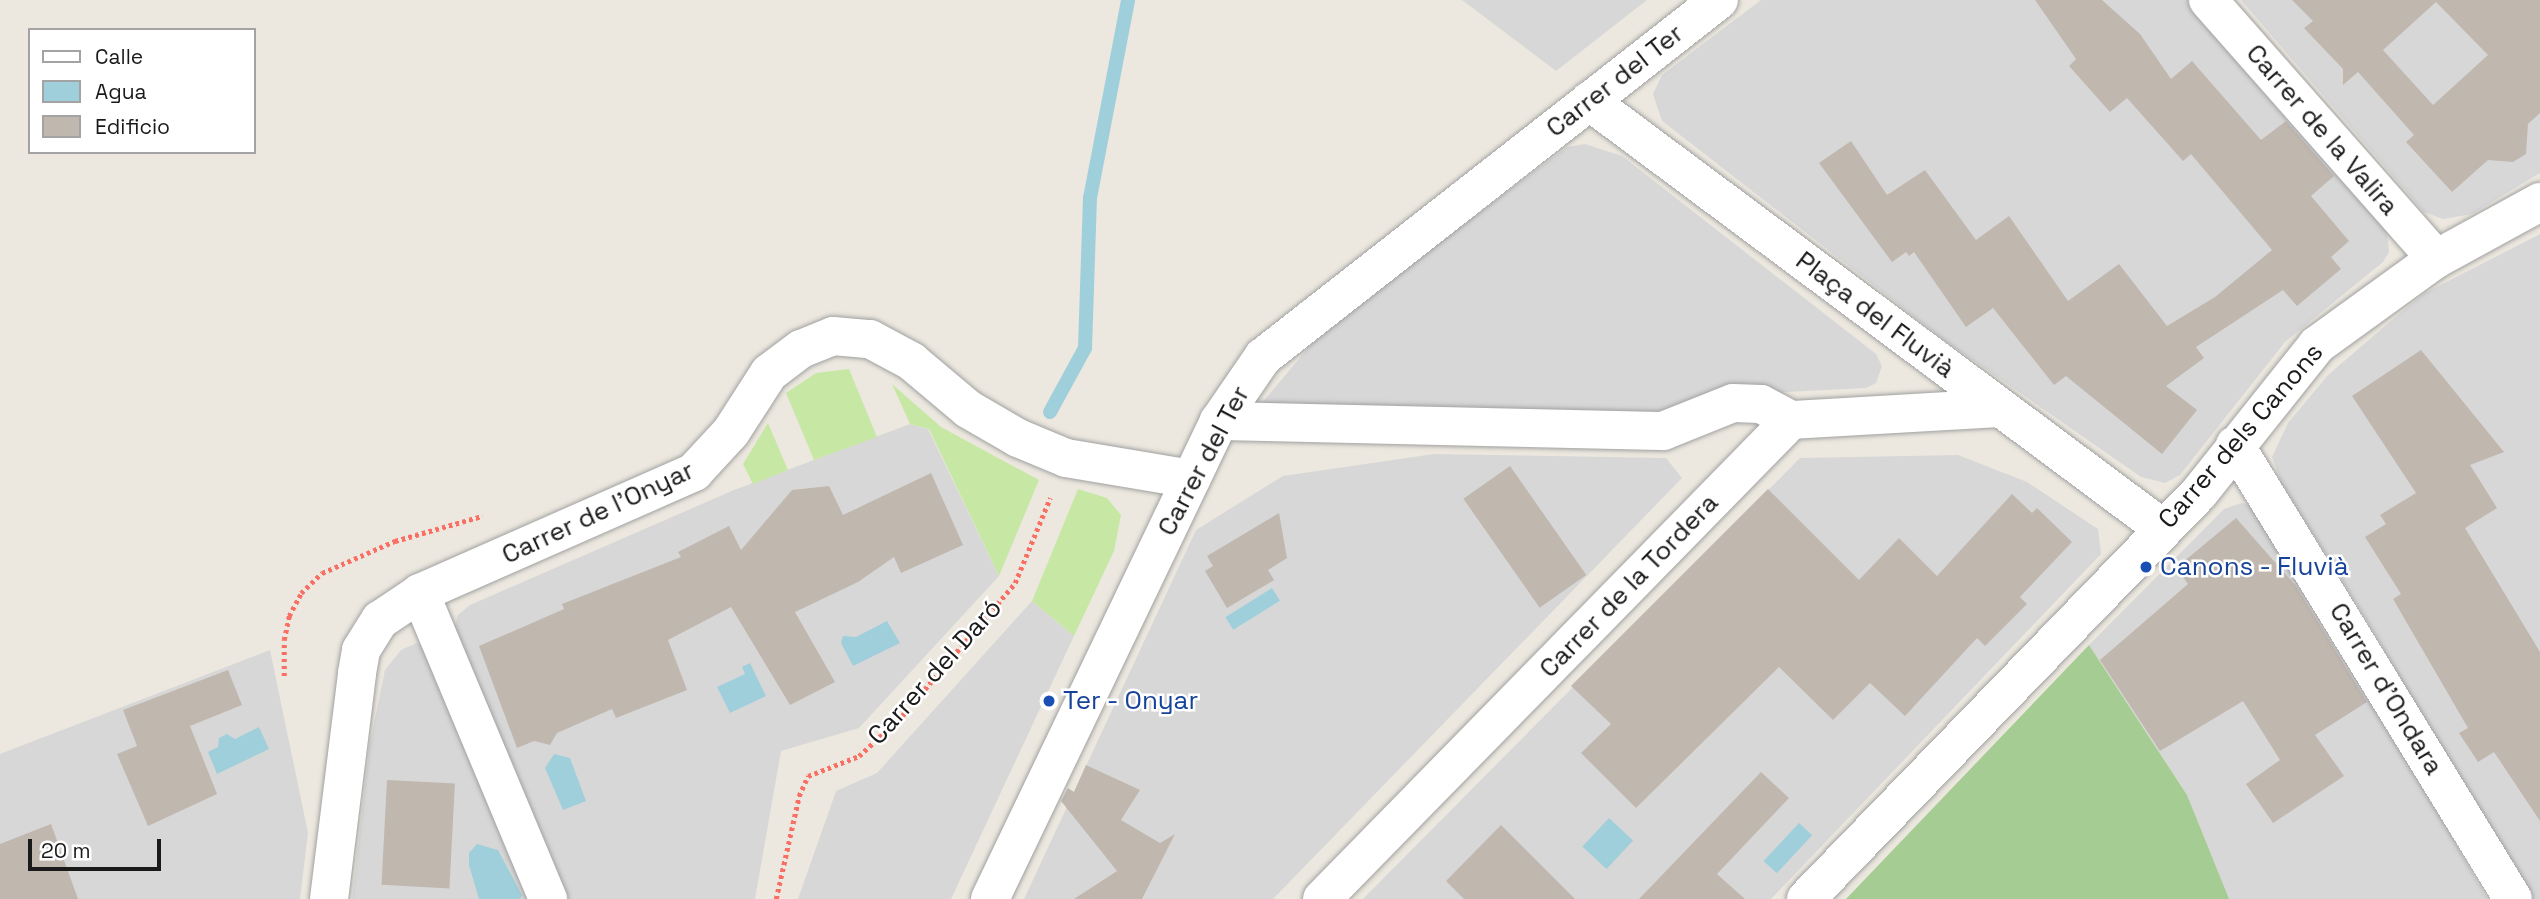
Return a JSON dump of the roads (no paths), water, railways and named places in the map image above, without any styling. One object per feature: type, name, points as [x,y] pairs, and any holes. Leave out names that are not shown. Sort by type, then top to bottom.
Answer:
[{"type":"street","name":"Carrer del Ter","points":[[989,899],[1219,421],[1263,357],[1719,0]]},
{"type":"street","name":"Carrer de la Valira","points":[[2208,0],[2436,259]]},
{"type":"street","name":"Plaça del Fluvià","points":[[1589,101],[2162,528]]},
{"type":"street","name":"Carrer dels Canons","points":[[1806,899],[2162,528],[2199,493],[2317,345],[2436,259],[2540,202]]},
{"type":"street","name":"Carrer de l'Onyar","points":[[329,899],[362,650],[380,620],[420,593],[694,472],[731,432],[769,373],[801,349],[833,336],[870,339],[911,361],[968,410],[1066,458],[1191,479]]},
{"type":"street","points":[[1219,421],[1663,431],[1732,403],[1761,404],[1791,421],[1998,408]]},
{"type":"street","name":"Carrer de la Tordera","points":[[1322,899],[1791,421]]},
{"type":"street","name":"Carrer d'Ondara","points":[[2235,445],[2513,899]]},
{"type":"street","points":[[420,593],[548,899]]},
{"type":"water","points":[[1272,588],[1280,601],[1233,630],[1225,617]]},
{"type":"water","points":[[887,621],[900,643],[853,666],[841,643],[843,636],[856,637]]},
{"type":"water","points":[[750,663],[766,696],[730,713],[717,687],[745,674],[742,667]]},
{"type":"water","points":[[259,727],[269,749],[217,774],[208,752],[218,747],[219,738],[227,734],[235,739]]},
{"type":"water","points":[[554,754],[570,758],[586,801],[563,810],[545,768]]},
{"type":"water","points":[[1609,818],[1633,841],[1607,869],[1582,847]]},
{"type":"water","points":[[1799,823],[1812,835],[1777,873],[1764,861]]},
{"type":"water","points":[[477,844],[498,850],[522,895],[520,899],[479,899],[469,865],[469,853]]},
{"type":"waterway","points":[[1050,412],[1085,348],[1090,198],[1128,0]]},
{"type":"place","name":"Canons - Fluvià","points":[[2146,567]]},
{"type":"place","name":"Ter - Onyar","points":[[1049,701]]}]
